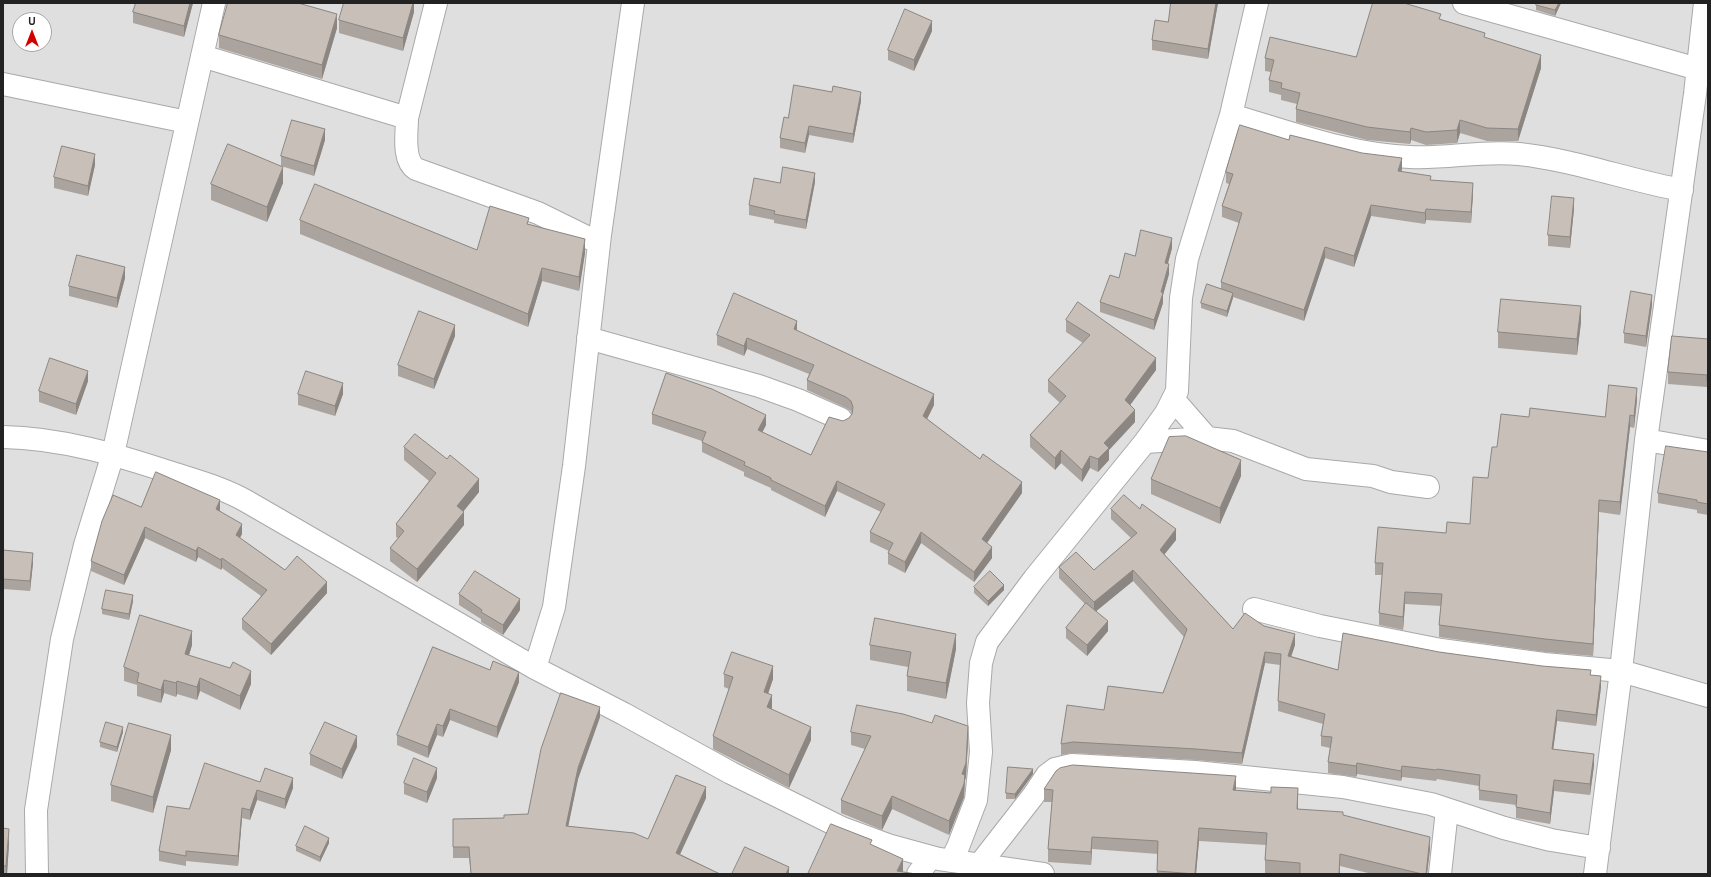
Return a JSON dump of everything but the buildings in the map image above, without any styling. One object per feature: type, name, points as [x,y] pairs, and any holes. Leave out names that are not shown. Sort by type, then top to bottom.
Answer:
[{"type":"street","points":[[37,874],[36,810],[62,639],[85,545],[113,454],[214,3]]},
{"type":"street","points":[[436,3],[407,118],[408,156],[411,166],[538,214],[599,243]]},
{"type":"street","points":[[535,668],[554,607],[574,466],[599,243],[632,3]]},
{"type":"street","points":[[933,864],[958,847],[976,800],[981,752],[978,703],[980,671],[987,642],[1034,579],[1145,442],[1166,413],[1177,391],[1181,298],[1187,259],[1231,114],[1257,3]]},
{"type":"street","points":[[1595,874],[1621,671],[1646,440],[1682,190],[1702,95],[1698,69],[1705,3]]},
{"type":"street","points":[[1473,4],[1698,69]]},
{"type":"street","points":[[202,56],[407,118]]},
{"type":"street","points":[[3,84],[187,122]]},
{"type":"street","points":[[1231,114],[1360,152],[1411,158],[1461,154],[1518,154],[1579,164],[1656,185],[1682,190]]},
{"type":"street","points":[[588,338],[759,386],[798,400],[841,419]]},
{"type":"street","points":[[1173,399],[1207,438]]},
{"type":"street","points":[[3,437],[70,445],[113,454],[236,495],[535,668],[624,714],[731,773],[842,828],[933,864],[980,864],[1043,874]]},
{"type":"street","points":[[1145,442],[1207,438],[1233,441],[1306,468],[1373,476],[1391,482],[1428,487]]},
{"type":"street","points":[[1646,440],[1708,451]]},
{"type":"street","points":[[1254,609],[1328,628],[1441,650],[1544,664],[1621,671],[1708,696]]},
{"type":"street","points":[[980,864],[1047,775],[1055,768],[1072,765],[1194,772],[1343,787],[1431,804],[1510,830],[1551,840],[1598,848]]},
{"type":"street","points":[[1440,874],[1447,810]]},
{"type":"shaded area","points":[[3,3],[1708,3],[1708,874],[3,874]]}]
